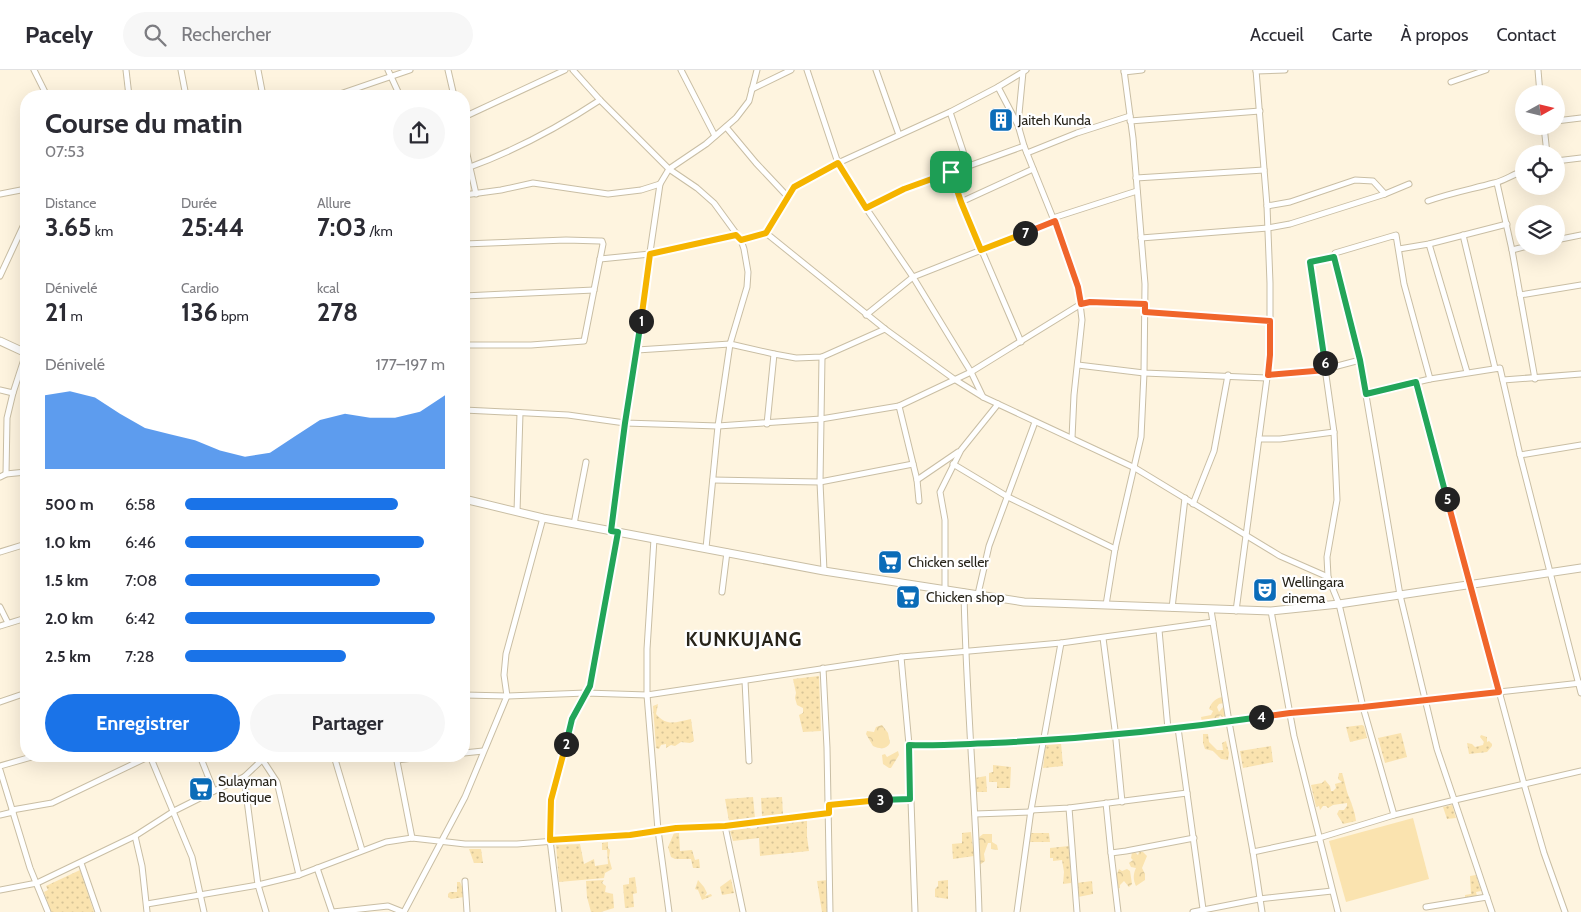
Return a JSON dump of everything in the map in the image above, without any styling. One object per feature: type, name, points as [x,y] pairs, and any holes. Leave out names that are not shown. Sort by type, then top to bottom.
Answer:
[{"type":"street","points":[[34,70],[44,90]]},
{"type":"street","points":[[126,70],[128,90]]},
{"type":"street","points":[[182,70],[185,90]]},
{"type":"street","points":[[258,70],[262,90]]},
{"type":"street","points":[[348,90],[389,73],[410,70]]},
{"type":"street","points":[[448,70],[453,90]]},
{"type":"street","points":[[470,114],[565,70]]},
{"type":"street","points":[[573,70],[669,170],[697,188],[714,203],[741,240],[748,272],[747,287],[730,344],[718,426],[706,548]]},
{"type":"street","points":[[680,70],[715,136]]},
{"type":"street","points":[[559,912],[550,840],[551,800],[572,719],[590,686],[614,532],[625,423],[660,184],[669,170],[736,118],[749,101],[757,70]]},
{"type":"street","points":[[752,89],[791,70]]},
{"type":"street","points":[[807,70],[838,163],[913,277],[971,372],[983,397]]},
{"type":"street","points":[[876,70],[900,135]]},
{"type":"street","points":[[1106,605],[1115,550],[1141,437],[1145,304],[1136,178],[1124,71],[1142,70]]},
{"type":"street","points":[[1236,611],[1270,355],[1267,206],[1256,71],[1285,70]]},
{"type":"street","points":[[1451,82],[1486,70]]},
{"type":"street","points":[[1538,70],[1539,85]]},
{"type":"street","points":[[741,240],[766,233],[794,187],[838,163],[950,112],[1024,71]]},
{"type":"street","points":[[1018,125],[1024,71]]},
{"type":"street","points":[[389,73],[397,90]]},
{"type":"street","points":[[998,87],[1018,125],[1024,146],[1054,219],[1078,287],[1082,320],[1074,395],[1072,438]]},
{"type":"street","points":[[476,194],[470,167],[499,156],[549,131],[600,100]]},
{"type":"street","points":[[1027,153],[1077,133],[1130,118],[1260,111]]},
{"type":"street","points":[[950,112],[968,166]]},
{"type":"street","points":[[1565,120],[1581,118]]},
{"type":"street","points":[[726,127],[788,197]]},
{"type":"street","points":[[866,208],[904,189],[1024,146]]},
{"type":"street","points":[[1565,160],[1581,158]]},
{"type":"street","points":[[961,202],[1033,168]]},
{"type":"street","points":[[1136,178],[1264,170]]},
{"type":"street","points":[[951,172],[961,202],[1020,342]]},
{"type":"street","points":[[1428,201],[1448,194],[1497,183],[1515,174]]},
{"type":"street","points":[[1267,206],[1290,202],[1355,180],[1373,181],[1385,194]]},
{"type":"street","points":[[470,194],[533,183],[608,194],[641,190],[660,184]]},
{"type":"street","points":[[1497,183],[1507,224],[1535,378]]},
{"type":"street","points":[[1141,238],[1268,228],[1290,224],[1385,194],[1409,184]]},
{"type":"street","points":[[0,194],[20,190]]},
{"type":"street","points":[[866,314],[913,277],[1054,219],[1137,191]]},
{"type":"street","points":[[1399,249],[1429,244],[1507,224]]},
{"type":"street","points":[[0,276],[20,233]]},
{"type":"street","points":[[766,233],[885,330],[954,379],[983,397],[1135,468],[1280,556],[1328,577]]},
{"type":"street","points":[[600,259],[650,254],[736,235]]},
{"type":"street","points":[[1430,379],[1404,284],[1396,235],[1335,253],[1334,257],[1360,360],[1400,595],[1437,749],[1492,912]]},
{"type":"street","points":[[1463,235],[1495,368]]},
{"type":"street","points":[[1565,238],[1581,235]]},
{"type":"street","points":[[470,244],[600,240],[603,244],[584,340],[531,345],[470,346]]},
{"type":"street","points":[[1429,244],[1467,372]]},
{"type":"street","points":[[1334,257],[1310,262],[1334,432],[1337,500],[1327,557],[1328,577],[1339,604],[1363,707],[1394,816]]},
{"type":"street","points":[[1520,295],[1581,285]]},
{"type":"street","points":[[470,296],[594,290]]},
{"type":"street","points":[[470,410],[568,415],[625,423],[718,426],[821,419],[899,406],[971,372],[1081,304],[1090,302],[1145,304]]},
{"type":"street","points":[[1145,312],[1270,321]]},
{"type":"street","points":[[636,350],[730,344],[796,358],[822,357],[885,330]]},
{"type":"street","points":[[0,341],[20,350]]},
{"type":"street","points":[[767,424],[774,354]]},
{"type":"street","points":[[822,357],[820,482],[824,571]]},
{"type":"street","points":[[1078,365],[1144,373],[1267,376],[1326,369],[1360,360]]},
{"type":"street","points":[[1366,394],[1430,379],[1500,368],[1520,455],[1580,683],[1581,693]]},
{"type":"street","points":[[6,474],[8,418],[20,371]]},
{"type":"street","points":[[1503,380],[1581,374]]},
{"type":"street","points":[[1193,504],[1214,451],[1228,375]]},
{"type":"street","points":[[1416,382],[1524,784],[1544,853],[1565,912]]},
{"type":"street","points":[[0,390],[13,393]]},
{"type":"street","points":[[945,589],[945,520],[940,492],[960,450],[998,404]]},
{"type":"street","points":[[899,406],[917,480],[919,501]]},
{"type":"street","points":[[517,512],[520,413]]},
{"type":"street","points":[[978,594],[989,546],[1035,422]]},
{"type":"street","points":[[1259,439],[1280,439],[1334,432]]},
{"type":"street","points":[[1520,455],[1581,445]]},
{"type":"street","points":[[917,480],[960,450]]},
{"type":"street","points":[[574,524],[586,462]]},
{"type":"street","points":[[713,480],[820,482],[913,464]]},
{"type":"street","points":[[953,464],[1008,497],[1115,550]]},
{"type":"street","points":[[0,477],[6,474],[20,473]]},
{"type":"street","points":[[1172,608],[1185,498]]},
{"type":"street","points":[[470,500],[543,518],[824,571],[1024,602],[1271,611],[1339,604],[1581,568]]},
{"type":"street","points":[[317,868],[332,912],[388,906],[403,912],[465,797],[507,696],[504,675],[506,654],[543,518]]},
{"type":"street","points":[[654,539],[647,649],[647,695],[658,830],[669,912]]},
{"type":"street","points":[[0,552],[20,546]]},
{"type":"street","points":[[722,592],[727,552]]},
{"type":"street","points":[[964,592],[965,652],[979,912]]},
{"type":"street","points":[[0,607],[8,624]]},
{"type":"street","points":[[1212,610],[1229,722],[1262,912]]},
{"type":"street","points":[[1271,611],[1294,736],[1338,912]]},
{"type":"street","points":[[0,626],[20,620]]},
{"type":"street","points":[[470,695],[507,696],[586,693],[647,695],[901,657],[1061,643],[1213,622]]},
{"type":"street","points":[[1159,630],[1168,729]]},
{"type":"street","points":[[1103,638],[1116,734],[1122,802]]},
{"type":"street","points":[[1017,912],[1031,811],[1061,643]]},
{"type":"street","points":[[901,657],[909,745],[915,912]]},
{"type":"street","points":[[823,668],[829,805],[830,912]]},
{"type":"street","points":[[745,681],[749,761]]},
{"type":"street","points":[[909,745],[936,746],[1044,741],[1580,683]]},
{"type":"street","points":[[0,702],[20,695]]},
{"type":"street","points":[[1178,728],[1206,910]]},
{"type":"street","points":[[470,753],[483,752]]},
{"type":"street","points":[[0,766],[20,760]]},
{"type":"street","points":[[0,815],[52,803],[137,762]]},
{"type":"street","points":[[153,762],[192,857],[204,912]]},
{"type":"street","points":[[202,762],[214,790]]},
{"type":"street","points":[[0,890],[37,883],[81,863],[135,836],[214,790],[244,778],[258,762]]},
{"type":"street","points":[[264,762],[277,782],[299,875]]},
{"type":"street","points":[[336,762],[362,850]]},
{"type":"street","points":[[397,762],[412,838]]},
{"type":"street","points":[[0,770],[30,868],[48,912]]},
{"type":"street","points":[[1253,852],[1319,838],[1455,800],[1581,771]]},
{"type":"street","points":[[244,778],[258,885],[266,912]]},
{"type":"street","points":[[975,814],[1069,808],[1187,793]]},
{"type":"street","points":[[829,805],[868,800],[910,799]]},
{"type":"street","points":[[1106,803],[1118,912]]},
{"type":"street","points":[[1069,808],[1077,912]]},
{"type":"street","points":[[147,904],[201,896],[299,875],[386,842],[412,838],[465,844],[517,844],[630,835],[658,830],[725,826],[829,813]]},
{"type":"street","points":[[725,826],[743,912]]},
{"type":"street","points":[[135,836],[142,866],[148,912]]},
{"type":"street","points":[[1110,853],[1194,838]]},
{"type":"street","points":[[81,863],[98,912]]},
{"type":"street","points":[[465,881],[468,912]]},
{"type":"street","points":[[1193,912],[1259,899],[1332,891]]},
{"type":"street","points":[[1426,907],[1487,897]]},
{"type":"green space","points":[[819,676],[821,731],[803,732],[799,715],[803,713],[803,708],[797,705],[793,679]]},
{"type":"green space","points":[[1224,697],[1224,703],[1219,704],[1217,707],[1219,712],[1225,707],[1225,716],[1222,717],[1220,715],[1218,720],[1213,721],[1213,725],[1203,728],[1201,717],[1211,715],[1213,711],[1209,709],[1213,703],[1216,699]]},
{"type":"green space","points":[[658,704],[656,714],[664,721],[676,722],[691,719],[694,741],[690,743],[681,742],[666,748],[666,744],[661,745],[659,749],[656,748],[653,706]]},
{"type":"green space","points":[[882,725],[888,733],[890,743],[885,748],[873,746],[866,734],[867,731],[874,732],[876,727]]},
{"type":"green space","points":[[1364,726],[1367,738],[1350,742],[1346,727]]},
{"type":"green space","points":[[1401,733],[1407,757],[1385,763],[1378,738]]},
{"type":"green space","points":[[1203,734],[1208,734],[1209,742],[1217,750],[1223,750],[1222,743],[1226,741],[1229,753],[1228,760],[1221,759],[1213,751],[1205,749]]},
{"type":"green space","points":[[1481,735],[1487,737],[1487,742],[1489,741],[1492,746],[1487,752],[1469,754],[1467,743],[1475,747],[1483,745],[1484,742],[1480,737]]},
{"type":"green space","points":[[1061,743],[1063,766],[1043,768],[1046,744]]},
{"type":"green space","points":[[1271,746],[1273,762],[1243,768],[1240,751]]},
{"type":"green space","points":[[898,751],[899,755],[891,768],[883,764],[882,755],[885,754],[887,757]]},
{"type":"green space","points":[[993,765],[1011,767],[1010,788],[997,788],[997,782],[989,782],[989,773],[993,772]]},
{"type":"green space","points":[[1339,773],[1342,773],[1356,821],[1343,824],[1337,814],[1339,810],[1344,810],[1347,803],[1333,805],[1328,808],[1323,806],[1320,810],[1319,806],[1316,807],[1311,785],[1322,783],[1325,780],[1330,786],[1331,791],[1333,791],[1336,788],[1335,784],[1342,782],[1338,779]]},
{"type":"green space","points":[[986,776],[987,792],[976,792],[975,778]]},
{"type":"green space","points":[[753,797],[755,818],[729,821],[725,799]]},
{"type":"green space","points":[[782,797],[783,814],[762,816],[761,798]]},
{"type":"green space","points":[[1452,805],[1456,818],[1447,819],[1443,807]]},
{"type":"green space","points":[[1413,818],[1429,879],[1346,902],[1329,841]]},
{"type":"green space","points":[[807,819],[809,851],[760,856],[759,838],[733,841],[730,831],[737,828],[757,828],[758,824],[762,822]]},
{"type":"green space","points":[[971,832],[974,856],[953,859],[952,844],[962,843],[962,833]]},
{"type":"green space","points":[[674,833],[679,833],[680,851],[692,850],[695,860],[699,859],[700,868],[693,868],[691,859],[675,859],[671,857],[668,847]]},
{"type":"green space","points":[[1031,833],[1049,833],[1050,842],[1030,842]]},
{"type":"green space","points":[[983,834],[992,834],[992,842],[997,845],[998,850],[991,849],[991,843],[988,843],[984,854],[985,861],[978,864],[974,854],[978,838]]},
{"type":"green space","points":[[608,842],[612,869],[605,873],[604,878],[559,882],[556,845],[580,844],[584,864],[594,859],[595,866],[608,864],[607,850],[602,850],[602,843]]},
{"type":"green space","points":[[1069,846],[1071,883],[1063,884],[1062,860],[1053,861],[1053,858],[1050,858],[1050,848]]},
{"type":"green space","points":[[469,849],[481,849],[483,863],[474,863]]},
{"type":"green space","points":[[1132,852],[1138,855],[1139,852],[1143,852],[1147,856],[1142,868],[1145,880],[1136,886],[1134,872],[1136,868],[1131,867],[1129,863],[1133,860],[1131,858]]},
{"type":"green space","points":[[1119,869],[1130,871],[1132,884],[1129,887],[1124,881],[1120,888],[1116,889],[1116,877]]},
{"type":"green space","points":[[80,870],[94,912],[51,912],[44,892],[48,890],[46,886]]},
{"type":"green space","points":[[1476,875],[1481,891],[1476,892],[1477,896],[1465,897],[1465,895],[1471,894],[1470,876]]},
{"type":"green space","points":[[635,877],[637,893],[633,894],[634,907],[625,908],[623,885],[629,884],[629,878]]},
{"type":"green space","points":[[731,879],[734,893],[722,895],[720,887]]},
{"type":"green space","points":[[604,880],[602,883],[606,886],[605,892],[613,894],[614,908],[601,912],[591,912],[587,897],[586,881]]},
{"type":"green space","points":[[698,880],[707,893],[705,896],[711,894],[712,896],[702,900],[698,890],[695,889]]},
{"type":"green space","points":[[828,880],[828,912],[822,912],[817,881]]},
{"type":"green space","points":[[948,880],[948,899],[935,897],[938,881]]},
{"type":"green space","points":[[1092,881],[1093,894],[1078,897],[1077,883]]},
{"type":"green space","points":[[457,882],[460,882],[464,891],[464,897],[451,899],[448,897],[448,894],[450,892],[457,892]]},
{"type":"place","name":"Jaiteh Kunda","points":[[1001,120]]},
{"type":"place","name":"Chicken seller","points":[[890,562]]},
{"type":"place","name":"Wellingara cinema","points":[[1265,590]]},
{"type":"place","name":"Chicken shop","points":[[908,597]]},
{"type":"place","name":"Sulayman Boutique","points":[[201,789]]},
{"type":"district","name":"KUNKUJANG","points":[[744,639]]},
{"type":"route","points":[[838,163],[866,208],[904,189],[951,172],[981,250],[1055,221],[1078,287],[1081,304],[1090,302],[1145,304],[1145,312],[1270,321],[1268,375],[1326,370],[1310,262],[1334,257],[1360,360],[1366,394],[1416,382],[1499,692],[1044,741],[936,746],[909,745],[910,799],[868,800],[829,805],[829,813],[725,826],[676,828],[630,835],[550,840],[551,800],[572,719],[590,686],[618,532],[611,531],[650,254],[736,235],[741,240],[766,233],[794,187],[838,163]]}]
